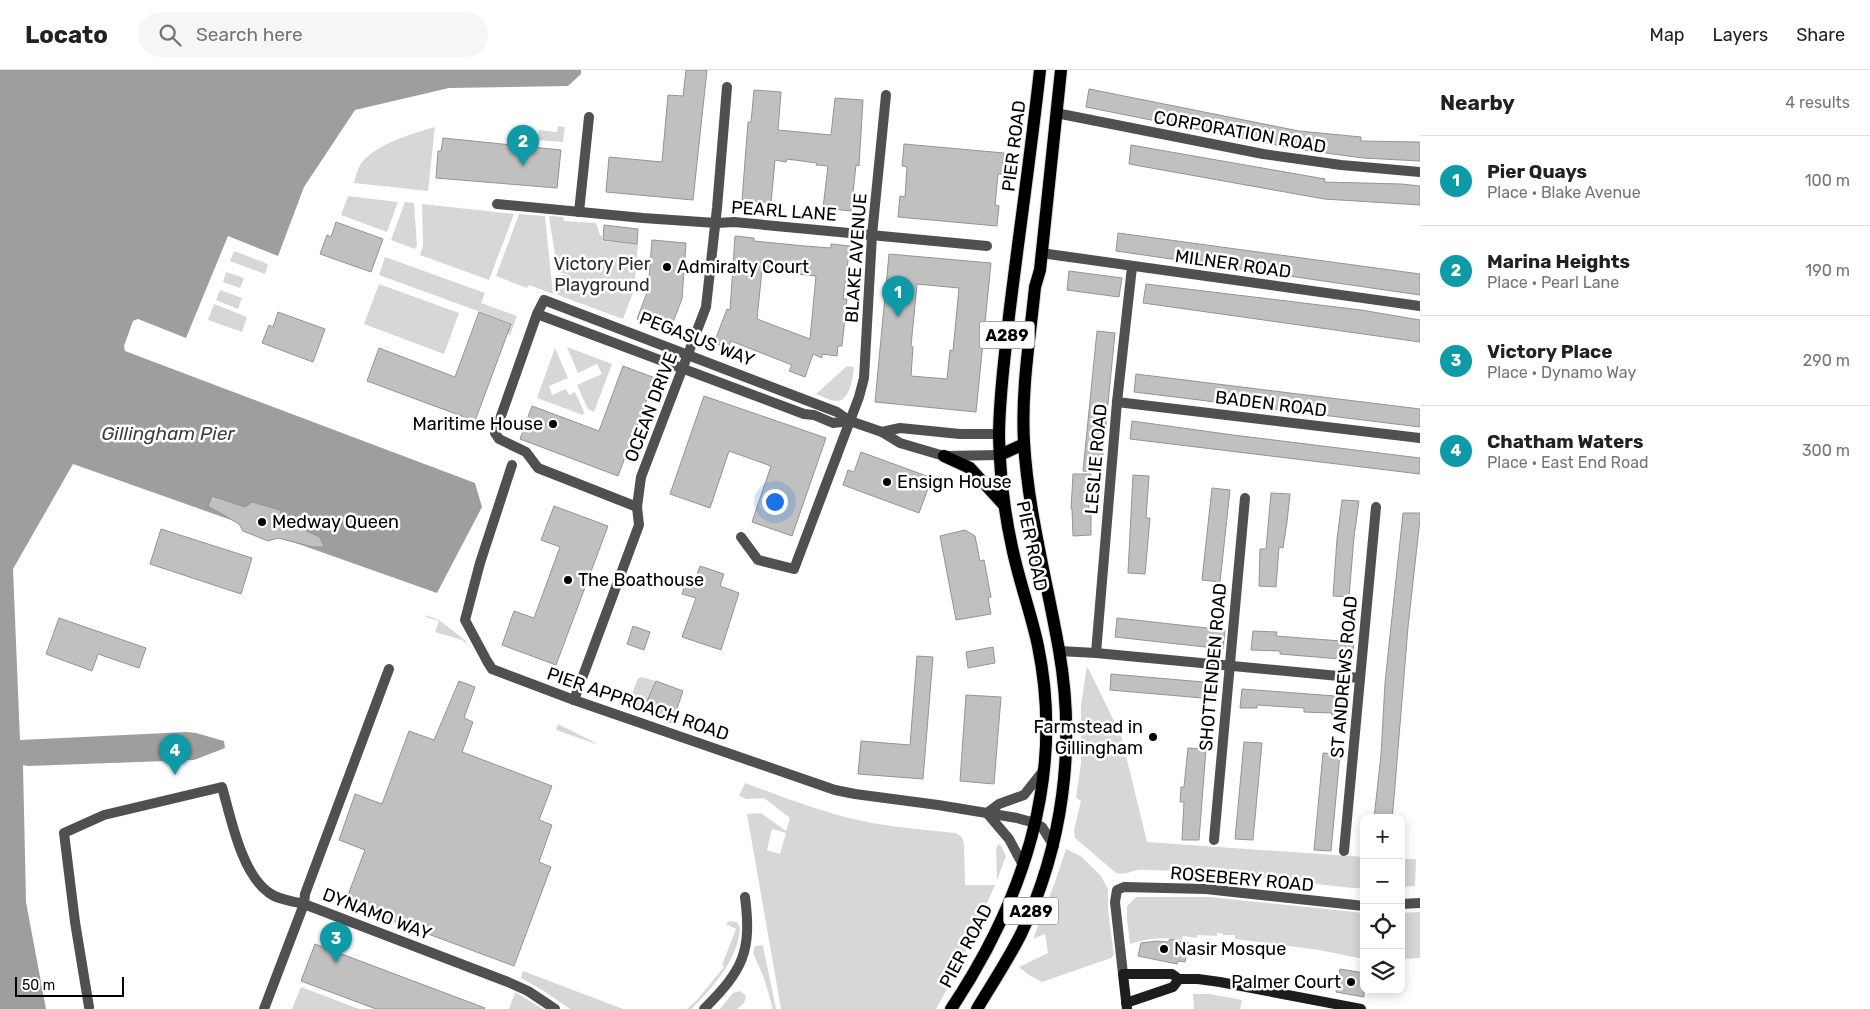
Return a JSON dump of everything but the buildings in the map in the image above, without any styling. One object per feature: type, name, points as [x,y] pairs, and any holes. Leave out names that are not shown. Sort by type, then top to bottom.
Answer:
[{"type":"main road","name":"PIER ROAD","points":[[951,1009],[990,943],[1023,865],[1035,823],[1043,771],[1045,718],[1038,647],[1012,547],[1004,505],[999,434],[1002,381],[1040,70]]},
{"type":"main road","name":"PIER ROAD","points":[[977,1009],[1022,932],[1038,895],[1054,846],[1063,796],[1066,754],[1065,702],[1060,651],[1033,520],[1022,412],[1035,287],[1042,253],[1061,70]]},
{"type":"main road","name":"PEGASUS WAY","points":[[999,434],[1024,444]]},
{"type":"main road","name":"PEGASUS WAY","points":[[1000,455],[1024,444]]},
{"type":"main road","points":[[944,456],[970,468],[1004,505]]},
{"type":"street","name":"OCEAN DRIVE","points":[[574,700],[639,525],[637,507],[641,477],[706,307],[716,223],[727,87]]},
{"type":"street","name":"BLAKE AVENUE","points":[[850,422],[864,378],[872,235],[886,95]]},
{"type":"street","name":"CORPORATION ROAD","points":[[1056,113],[1263,154],[1340,166],[1420,172]]},
{"type":"street","points":[[579,212],[589,117]]},
{"type":"street","name":"PEARL LANE","points":[[497,204],[716,223],[734,222],[987,246]]},
{"type":"street","name":"MILNER ROAD","points":[[1042,253],[1420,306]]},
{"type":"street","name":"LESLIE ROAD","points":[[1096,653],[1117,402],[1132,267]]},
{"type":"street","name":"PEGASUS WAY","points":[[850,422],[833,423],[804,414],[537,314],[544,300],[837,412],[850,422],[882,432],[900,443],[944,456],[1000,455]]},
{"type":"street","points":[[537,314],[495,433],[499,440],[526,452],[538,468],[637,507]]},
{"type":"street","name":"BADEN ROAD","points":[[1117,402],[1420,438]]},
{"type":"street","points":[[741,537],[758,560],[794,569],[850,422]]},
{"type":"street","name":"PEGASUS WAY","points":[[882,432],[900,428],[960,434],[999,434]]},
{"type":"street","name":"PIER APPROACH ROAD","points":[[512,465],[480,563],[465,620],[492,668],[574,700],[835,790],[987,813],[1035,823]]},
{"type":"street","name":"SHOTTENDEN ROAD","points":[[1214,840],[1245,498]]},
{"type":"street","name":"ST ANDREWS ROAD","points":[[1344,851],[1376,507]]},
{"type":"street","points":[[1060,651],[1360,678]]},
{"type":"street","name":"DYNAMO WAY","points":[[389,669],[305,894],[304,904],[508,982],[528,991],[555,1009]]},
{"type":"street","points":[[1023,865],[1009,839],[987,813],[999,804],[1024,795],[1043,771]]},
{"type":"street","points":[[89,1007],[75,922],[64,833],[104,815],[222,787],[243,855],[255,880],[269,893],[284,900],[304,904],[264,1009]]},
{"type":"street","points":[[1035,823],[1048,834],[1054,846]]},
{"type":"street","name":"ROSEBERY ROAD","points":[[1123,974],[1115,902],[1117,890],[1124,887],[1206,890],[1360,906]]},
{"type":"street","points":[[704,1009],[722,991],[735,974],[741,961],[747,943],[748,926],[745,897]]},
{"type":"street","points":[[1405,904],[1420,903]]},
{"type":"street","points":[[1179,979],[1173,987],[1127,1006],[1123,974],[1172,974],[1179,979],[1220,982],[1361,1009]]},
{"type":"green space","points":[[558,126],[565,127],[563,142],[537,140],[539,130],[557,132]]},
{"type":"green space","points":[[435,127],[428,191],[354,183],[361,163],[377,149],[407,136]]},
{"type":"green space","points":[[348,196],[398,202],[387,232],[341,215]]},
{"type":"green space","points":[[405,202],[414,203],[417,245],[415,249],[391,240]]},
{"type":"green space","points":[[422,204],[514,214],[489,280],[420,255],[423,246]]},
{"type":"green space","points":[[519,214],[545,216],[553,294],[529,285],[527,288],[496,276]]},
{"type":"green space","name":"Victory Pier Playground","points":[[549,217],[563,217],[564,221],[596,223],[602,236],[602,241],[638,244],[634,290],[623,319],[558,295],[556,275],[569,275],[558,272]]},
{"type":"green space","points":[[234,251],[268,264],[265,274],[230,261]]},
{"type":"green space","points":[[385,257],[485,293],[481,303],[517,316],[510,335],[507,334],[511,323],[379,275]]},
{"type":"green space","points":[[226,272],[244,278],[240,288],[223,282]]},
{"type":"green space","points":[[379,284],[459,313],[444,354],[364,324]]},
{"type":"green space","points":[[220,290],[242,298],[238,309],[216,300]]},
{"type":"green space","points":[[214,304],[247,317],[242,332],[208,320]]},
{"type":"green space","points":[[567,347],[612,364],[594,412],[588,409],[577,385],[602,374],[597,364],[578,373]]},
{"type":"green space","points":[[555,348],[568,378],[549,386],[552,395],[566,389],[569,395],[575,392],[584,412],[583,415],[537,398]]},
{"type":"green space","points":[[847,366],[854,367],[850,388],[845,398],[834,401],[816,394]]},
{"type":"green space","points":[[426,615],[439,620],[466,641],[467,644],[462,640],[435,632],[439,621],[426,617]]},
{"type":"green space","points":[[1087,666],[1121,735],[1147,842],[1360,857],[1360,888],[1211,872],[1137,870],[1124,874],[1116,873],[1075,838],[1074,830],[1081,801],[1076,798],[1081,763],[1081,705]]},
{"type":"green space","points":[[642,677],[656,681],[643,710],[654,714],[654,716],[627,707],[638,678]]},
{"type":"green space","points":[[558,724],[596,743],[596,744],[556,730]]},
{"type":"green space","points":[[745,783],[808,806],[856,820],[956,833],[962,837],[964,844],[965,885],[995,885],[956,973],[936,1009],[781,1009],[747,814],[761,813],[786,831],[790,818],[764,798],[747,799],[739,796]],"holes":[[[772,829],[786,833],[780,854],[767,850]]]},
{"type":"green space","points":[[998,844],[1006,856],[997,880],[996,849]]},
{"type":"green space","points":[[1066,849],[1082,857],[1101,876],[1108,889],[1108,910],[1114,955],[1111,958],[1042,982],[1019,967],[1048,953],[1045,934],[1033,939]]},
{"type":"green space","points":[[1405,859],[1416,859],[1415,886],[1405,887]]},
{"type":"green space","points":[[1136,897],[1209,897],[1360,913],[1360,958],[1319,950],[1235,939],[1235,935],[1222,935],[1223,933],[1217,933],[1217,936],[1197,935],[1197,938],[1183,936],[1182,940],[1150,939],[1130,944],[1127,906]]},
{"type":"green space","points":[[1420,912],[1420,958],[1405,959],[1405,913]]},
{"type":"green space","points":[[729,921],[737,922],[740,928],[735,951],[723,972],[708,992],[691,1009],[687,1009],[697,1000],[724,967],[722,965],[736,929],[726,924]]},
{"type":"green space","points":[[763,945],[776,1009],[773,1009],[764,978],[753,953],[755,946]]},
{"type":"green space","points":[[523,971],[623,1009],[570,1009],[521,978]]},
{"type":"green space","points":[[301,987],[359,1009],[292,1009]]},
{"type":"green space","points":[[740,991],[746,996],[744,1003],[737,1009],[720,1009],[733,993]]},
{"type":"green space","points":[[515,992],[543,1009],[509,1009]]},
{"type":"green space","points":[[1193,994],[1210,994],[1242,1000],[1240,1009],[1194,1009]]},
{"type":"water","name":"Gillingham Pier","points":[[0,70],[581,70],[581,74],[568,86],[449,88],[355,110],[304,187],[278,256],[228,236],[186,338],[138,319],[133,321],[124,346],[125,351],[475,483],[482,507],[437,593],[73,464],[13,569],[20,740],[187,732],[224,741],[225,748],[194,760],[23,765],[26,902],[46,1009],[0,1009]]},
{"type":"place","name":"Marina Heights","points":[[523,166]]},
{"type":"place","name":"Admiralty Court","points":[[667,267]]},
{"type":"place","name":"Pier Quays","points":[[898,317]]},
{"type":"place","name":"Maritime House","points":[[553,424]]},
{"type":"place","name":"Ensign House","points":[[887,482]]},
{"type":"place","name":"Medway Queen","points":[[262,522]]},
{"type":"place","name":"The Boathouse","points":[[568,580]]},
{"type":"place","name":"Farmstead in Gillingham","points":[[1153,737]]},
{"type":"place","name":"Chatham Waters","points":[[175,775]]},
{"type":"place","name":"Nasir Mosque","points":[[1164,949]]},
{"type":"place","name":"Victory Place","points":[[336,963]]},
{"type":"place","name":"Palmer Court","points":[[1351,982]]}]
